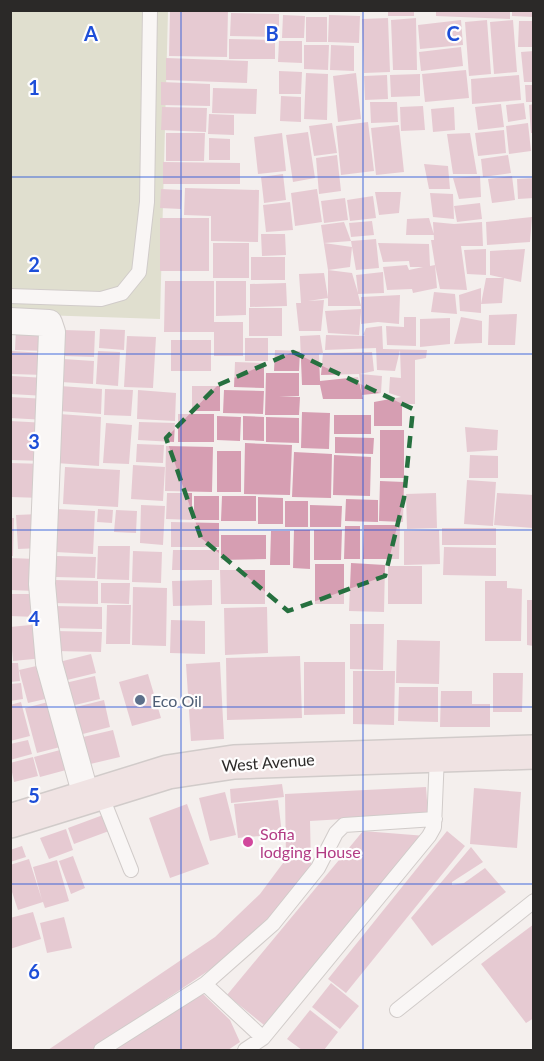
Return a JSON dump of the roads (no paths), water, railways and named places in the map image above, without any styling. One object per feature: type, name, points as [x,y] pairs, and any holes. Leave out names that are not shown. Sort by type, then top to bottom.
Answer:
[{"type":"main road","name":"West Avenue","points":[[10,821],[168,772],[234,762],[437,753],[534,752]]},
{"type":"street","points":[[10,321],[49,323],[52,332],[42,584],[50,663],[93,794]]},
{"type":"lane","points":[[10,296],[101,299],[122,293],[138,272],[147,202],[150,10]]},
{"type":"lane","points":[[245,1050],[263,1038],[429,836],[435,819],[437,753]]},
{"type":"lane","points":[[93,794],[131,870]]},
{"type":"lane","points":[[101,1050],[204,984],[273,924],[318,868],[336,833],[344,825],[435,819]]},
{"type":"lane","points":[[397,1010],[534,901]]},
{"type":"lane","points":[[204,984],[263,1038]]},
{"type":"place","name":"Eco Oil","points":[[140,700]]},
{"type":"place","name":"Sofia lodging House","points":[[248,842]]}]
